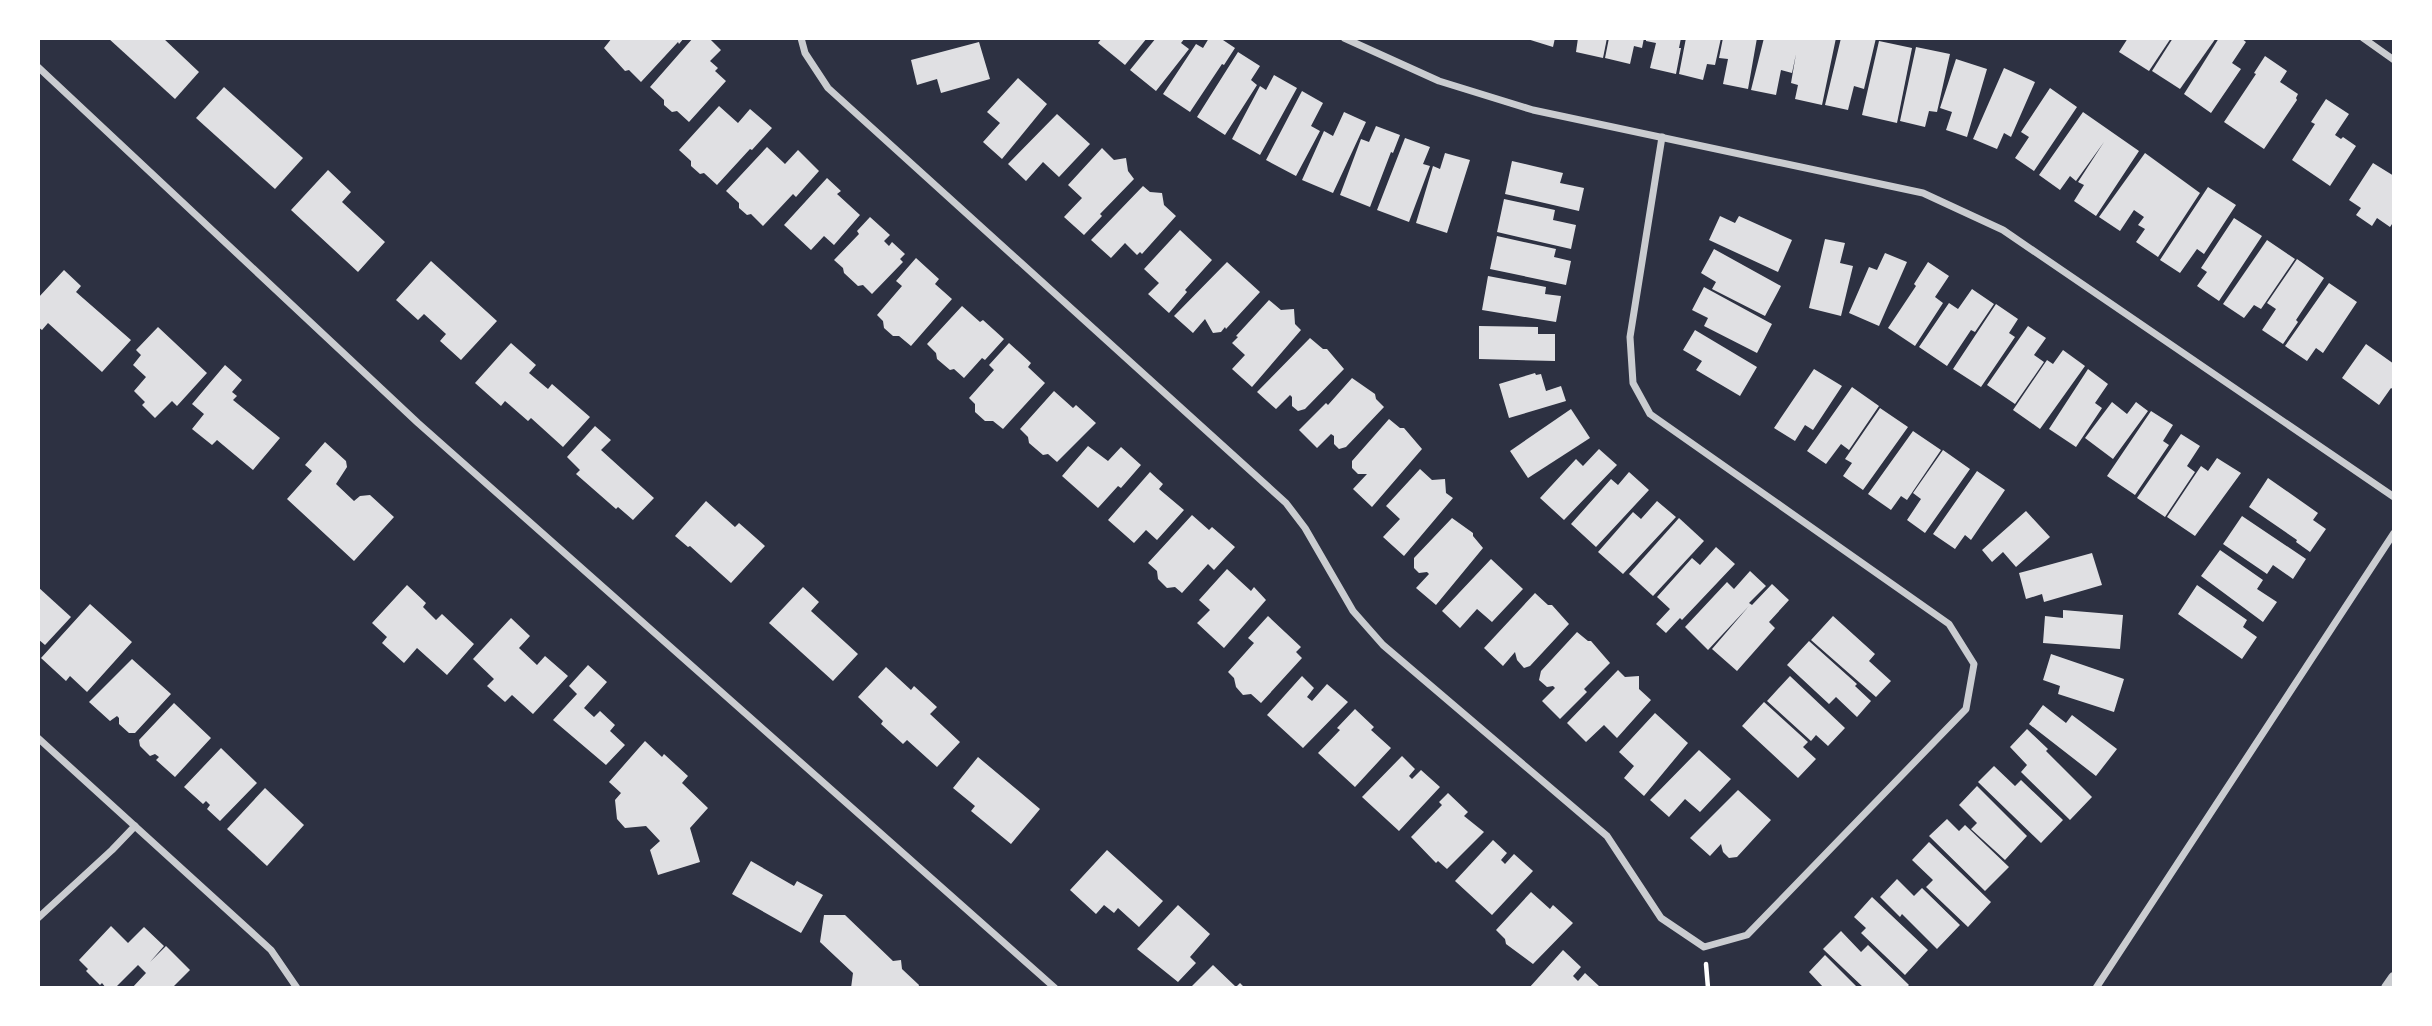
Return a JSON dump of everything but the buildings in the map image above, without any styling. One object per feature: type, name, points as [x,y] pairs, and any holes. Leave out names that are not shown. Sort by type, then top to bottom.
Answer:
[{"type":"street","points":[[801,38],[806,53],[828,88],[1286,503],[1305,528],[1353,611],[1383,645],[1607,836],[1661,918],[1704,947],[1747,935],[1966,709],[1974,664],[1949,624],[1650,414],[1633,383],[1630,337],[1662,137]]},
{"type":"street","points":[[1344,38],[1439,81],[1533,110],[1923,193],[2003,230],[2393,497]]},
{"type":"street","points":[[2363,38],[2393,60]]},
{"type":"street","points":[[38,67],[418,423],[1055,988]]},
{"type":"street","points":[[2096,988],[2393,533]]},
{"type":"street","points":[[38,738],[271,950],[296,988]]},
{"type":"street","points":[[38,918],[112,850],[135,825]]},
{"type":"street","points":[[2388,988],[2393,978]]},
{"type":"path","points":[[1704,947],[1708,988]]}]
